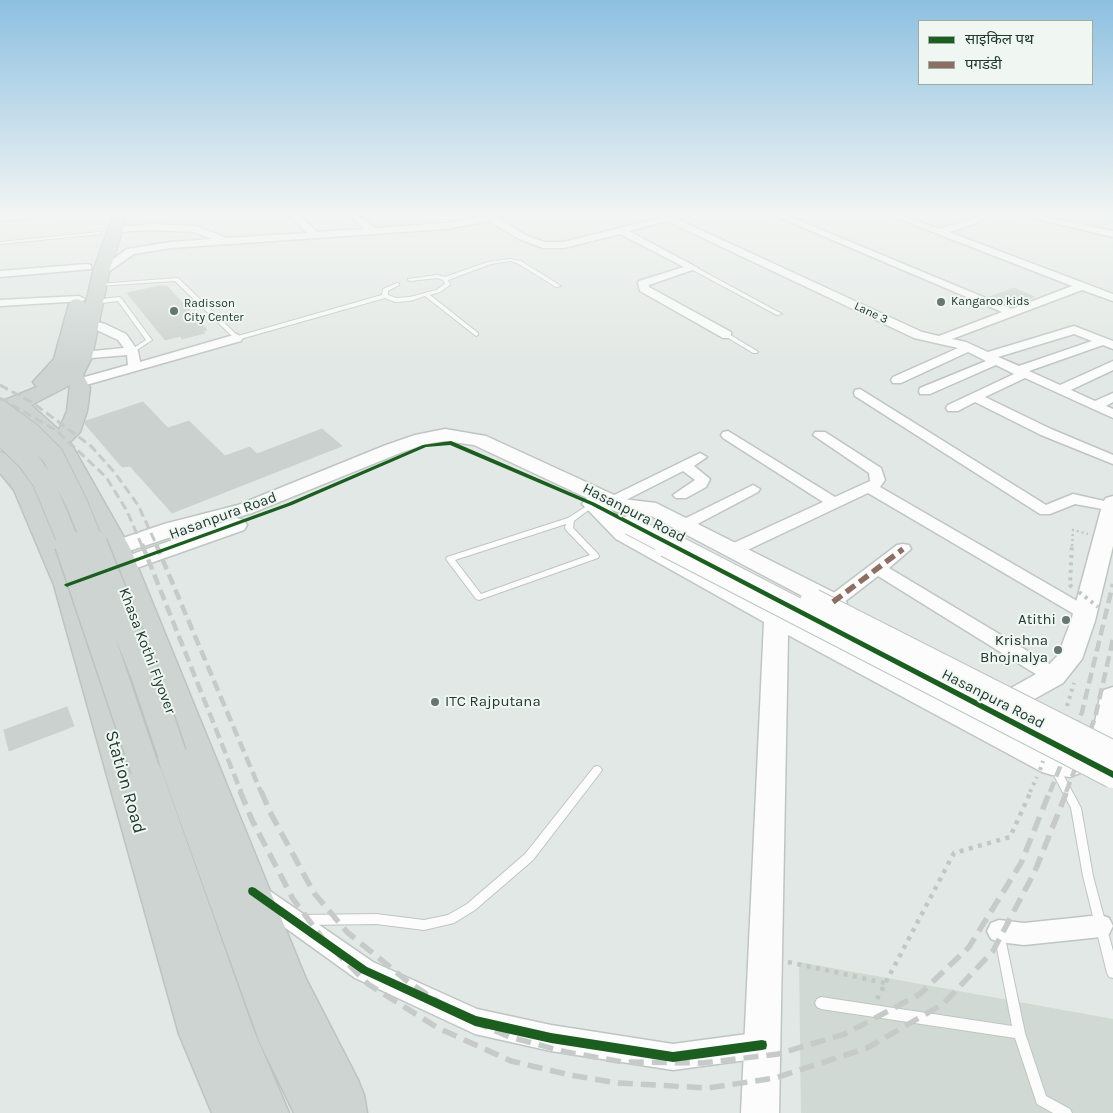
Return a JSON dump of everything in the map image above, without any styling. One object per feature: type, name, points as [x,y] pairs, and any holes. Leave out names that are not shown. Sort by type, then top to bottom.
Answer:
[{"type":"main road","points":[[4,403],[43,382],[54,372],[63,358],[92,285],[98,265]]},
{"type":"main road","points":[[59,441],[68,432],[77,411],[76,379],[90,323],[92,285]]},
{"type":"main road","points":[[4,403],[42,393],[76,379]]},
{"type":"main road","points":[[4,403],[59,441],[121,556],[291,989],[343,1095],[346,1113]]},
{"type":"main road","name":"Khasa Kothi Flyover","points":[[4,403],[53,456],[77,504],[144,674],[280,1043],[316,1113]]},
{"type":"main road","points":[[0,433],[28,460],[43,481],[63,527],[85,586],[230,1018],[268,1113]]},
{"type":"main road","name":"Station Road","points":[[0,459],[25,488],[37,520],[63,576],[199,1034],[233,1113]]},
{"type":"street","points":[[0,303],[92,285],[115,265]]},
{"type":"street","points":[[687,265],[693,268]]},
{"type":"street","name":"Lane 3","points":[[768,265],[918,335],[968,348],[1113,414]]},
{"type":"street","points":[[898,265],[1013,313]]},
{"type":"street","points":[[1027,265],[1113,298]]},
{"type":"street","points":[[693,268],[643,283],[642,286],[727,335]]},
{"type":"street","points":[[0,274],[92,285]]},
{"type":"street","points":[[940,340],[1083,286]]},
{"type":"street","points":[[90,323],[101,326],[122,337],[132,351],[135,367]]},
{"type":"street","points":[[925,391],[990,359],[1074,330],[1108,343]]},
{"type":"street","points":[[76,379],[135,367],[237,338]]},
{"type":"street","points":[[953,408],[1020,372],[1108,343]]},
{"type":"street","points":[[897,380],[968,348]]},
{"type":"street","points":[[83,356],[132,351]]},
{"type":"street","points":[[1060,390],[1113,365]]},
{"type":"street","points":[[860,393],[1045,511],[1073,500],[1112,505],[1087,604],[1069,659],[1054,676],[1020,695]]},
{"type":"street","points":[[974,397],[1046,432],[1113,460]]},
{"type":"street","points":[[1096,406],[1113,397]]},
{"type":"street","name":"Hasanpura Road","points":[[63,576],[245,509],[393,449],[445,435],[479,440],[545,470],[606,501]]},
{"type":"street","points":[[728,435],[834,503]]},
{"type":"street","points":[[732,550],[868,487],[878,480],[876,471],[820,435]]},
{"type":"street","name":"Hasanpura Road","points":[[121,556],[290,504],[425,446],[439,443],[451,443],[467,448],[606,501]]},
{"type":"street","points":[[606,501],[700,458]]},
{"type":"street","points":[[681,495],[701,484],[703,479],[684,466]]},
{"type":"street","points":[[868,487],[1087,604]]},
{"type":"street","points":[[684,525],[753,489]]},
{"type":"street","points":[[606,501],[636,520],[1109,745]]},
{"type":"street","points":[[606,501],[649,507],[822,597],[1020,695],[1109,745]]},
{"type":"street","points":[[606,501],[624,534],[782,628],[1046,767],[1070,766],[1090,757],[1109,745]]},
{"type":"street","name":"Hasanpura Road","points":[[636,520],[1113,775]]},
{"type":"street","points":[[760,1113],[765,958],[782,628],[822,597],[877,568],[904,549]]},
{"type":"street","points":[[877,568],[1054,676]]},
{"type":"street","points":[[1109,745],[1113,697]]},
{"type":"street","points":[[252,891],[364,970],[475,1020],[551,1038],[673,1058],[762,1045]]},
{"type":"street","points":[[999,931],[1024,934],[1101,926]]},
{"type":"lane","points":[[410,280],[433,276],[445,280],[487,265]]},
{"type":"lane","points":[[525,265],[558,286]]},
{"type":"lane","points":[[693,268],[779,314]]},
{"type":"lane","points":[[92,285],[176,280],[237,338],[385,296],[403,300],[427,295],[446,287],[447,282],[445,280]]},
{"type":"lane","points":[[385,296],[385,290],[397,284]]},
{"type":"lane","points":[[92,285],[119,299],[149,340],[132,351]]},
{"type":"lane","points":[[427,295],[476,334]]},
{"type":"lane","points":[[727,335],[755,352]]},
{"type":"lane","points":[[571,520],[569,528],[595,556],[479,597],[450,559],[571,520],[606,501]]},
{"type":"lane","points":[[1046,767],[1076,808],[1088,876],[1113,974]]},
{"type":"lane","points":[[294,920],[376,919],[424,925],[450,920],[471,907],[529,857],[597,770]]},
{"type":"lane","points":[[999,931],[1019,1033],[1041,1100],[1066,1113]]},
{"type":"lane","points":[[821,1003],[1019,1033]]},
{"type":"path","points":[[1087,604],[1070,585],[1073,530],[1103,538]]},
{"type":"path","points":[[871,1011],[954,854],[1010,837],[1046,767]]},
{"type":"path","points":[[765,958],[885,983]]},
{"type":"shaded area","points":[[799,962],[1113,1019],[1113,1113],[801,1113]]},
{"type":"building","name":"Radisson City Center","points":[[167,286],[207,330],[203,331],[205,333],[182,339],[181,336],[165,340],[127,293]]},
{"type":"building","points":[[1014,288],[1035,297],[1010,306],[989,297]]},
{"type":"building","points":[[143,402],[168,428],[189,421],[225,456],[250,447],[257,454],[322,429],[342,446],[172,513],[130,466],[122,467],[85,424],[86,421]]},
{"type":"building","points":[[67,707],[74,726],[9,751],[4,730]]},
{"type":"railway","points":[[0,385],[33,403],[91,446],[115,473],[138,505],[157,546]]},
{"type":"railway","points":[[0,398],[57,431],[106,477],[127,511],[142,546]]},
{"type":"railway","points":[[142,544],[241,792]]},
{"type":"railway","points":[[156,544],[261,792]]},
{"type":"railway","points":[[1050,792],[1082,712],[1113,584]]},
{"type":"railway","points":[[1066,792],[1095,718],[1113,639]]},
{"type":"railway","points":[[240,791],[252,820],[293,899],[323,939],[368,984],[438,1028],[511,1061],[570,1075],[618,1083],[708,1088],[775,1078],[867,1048],[943,1004],[993,951],[1035,871],[1067,791]]},
{"type":"railway","points":[[261,791],[270,812],[314,893],[347,932],[407,981],[458,1015],[510,1037],[566,1052],[623,1062],[703,1063],[778,1054],[845,1034],[920,994],[969,947],[1021,863],[1050,791]]},
{"type":"marked path","points":[[833,602],[903,549]]},
{"type":"cycle path","points":[[67,585],[290,504],[425,446],[451,443],[593,504],[1113,775]]},
{"type":"cycle path","points":[[252,891],[364,970],[475,1021],[551,1038],[673,1057],[762,1045]]},
{"type":"place","name":"Kangaroo kids","points":[[941,302]]},
{"type":"place","name":"Radisson City Center","points":[[174,311]]},
{"type":"place","name":"Atithi","points":[[1066,620]]},
{"type":"place","name":"Krishna Bhojnalya","points":[[1058,650]]},
{"type":"place","name":"ITC Rajputana","points":[[435,702]]}]
